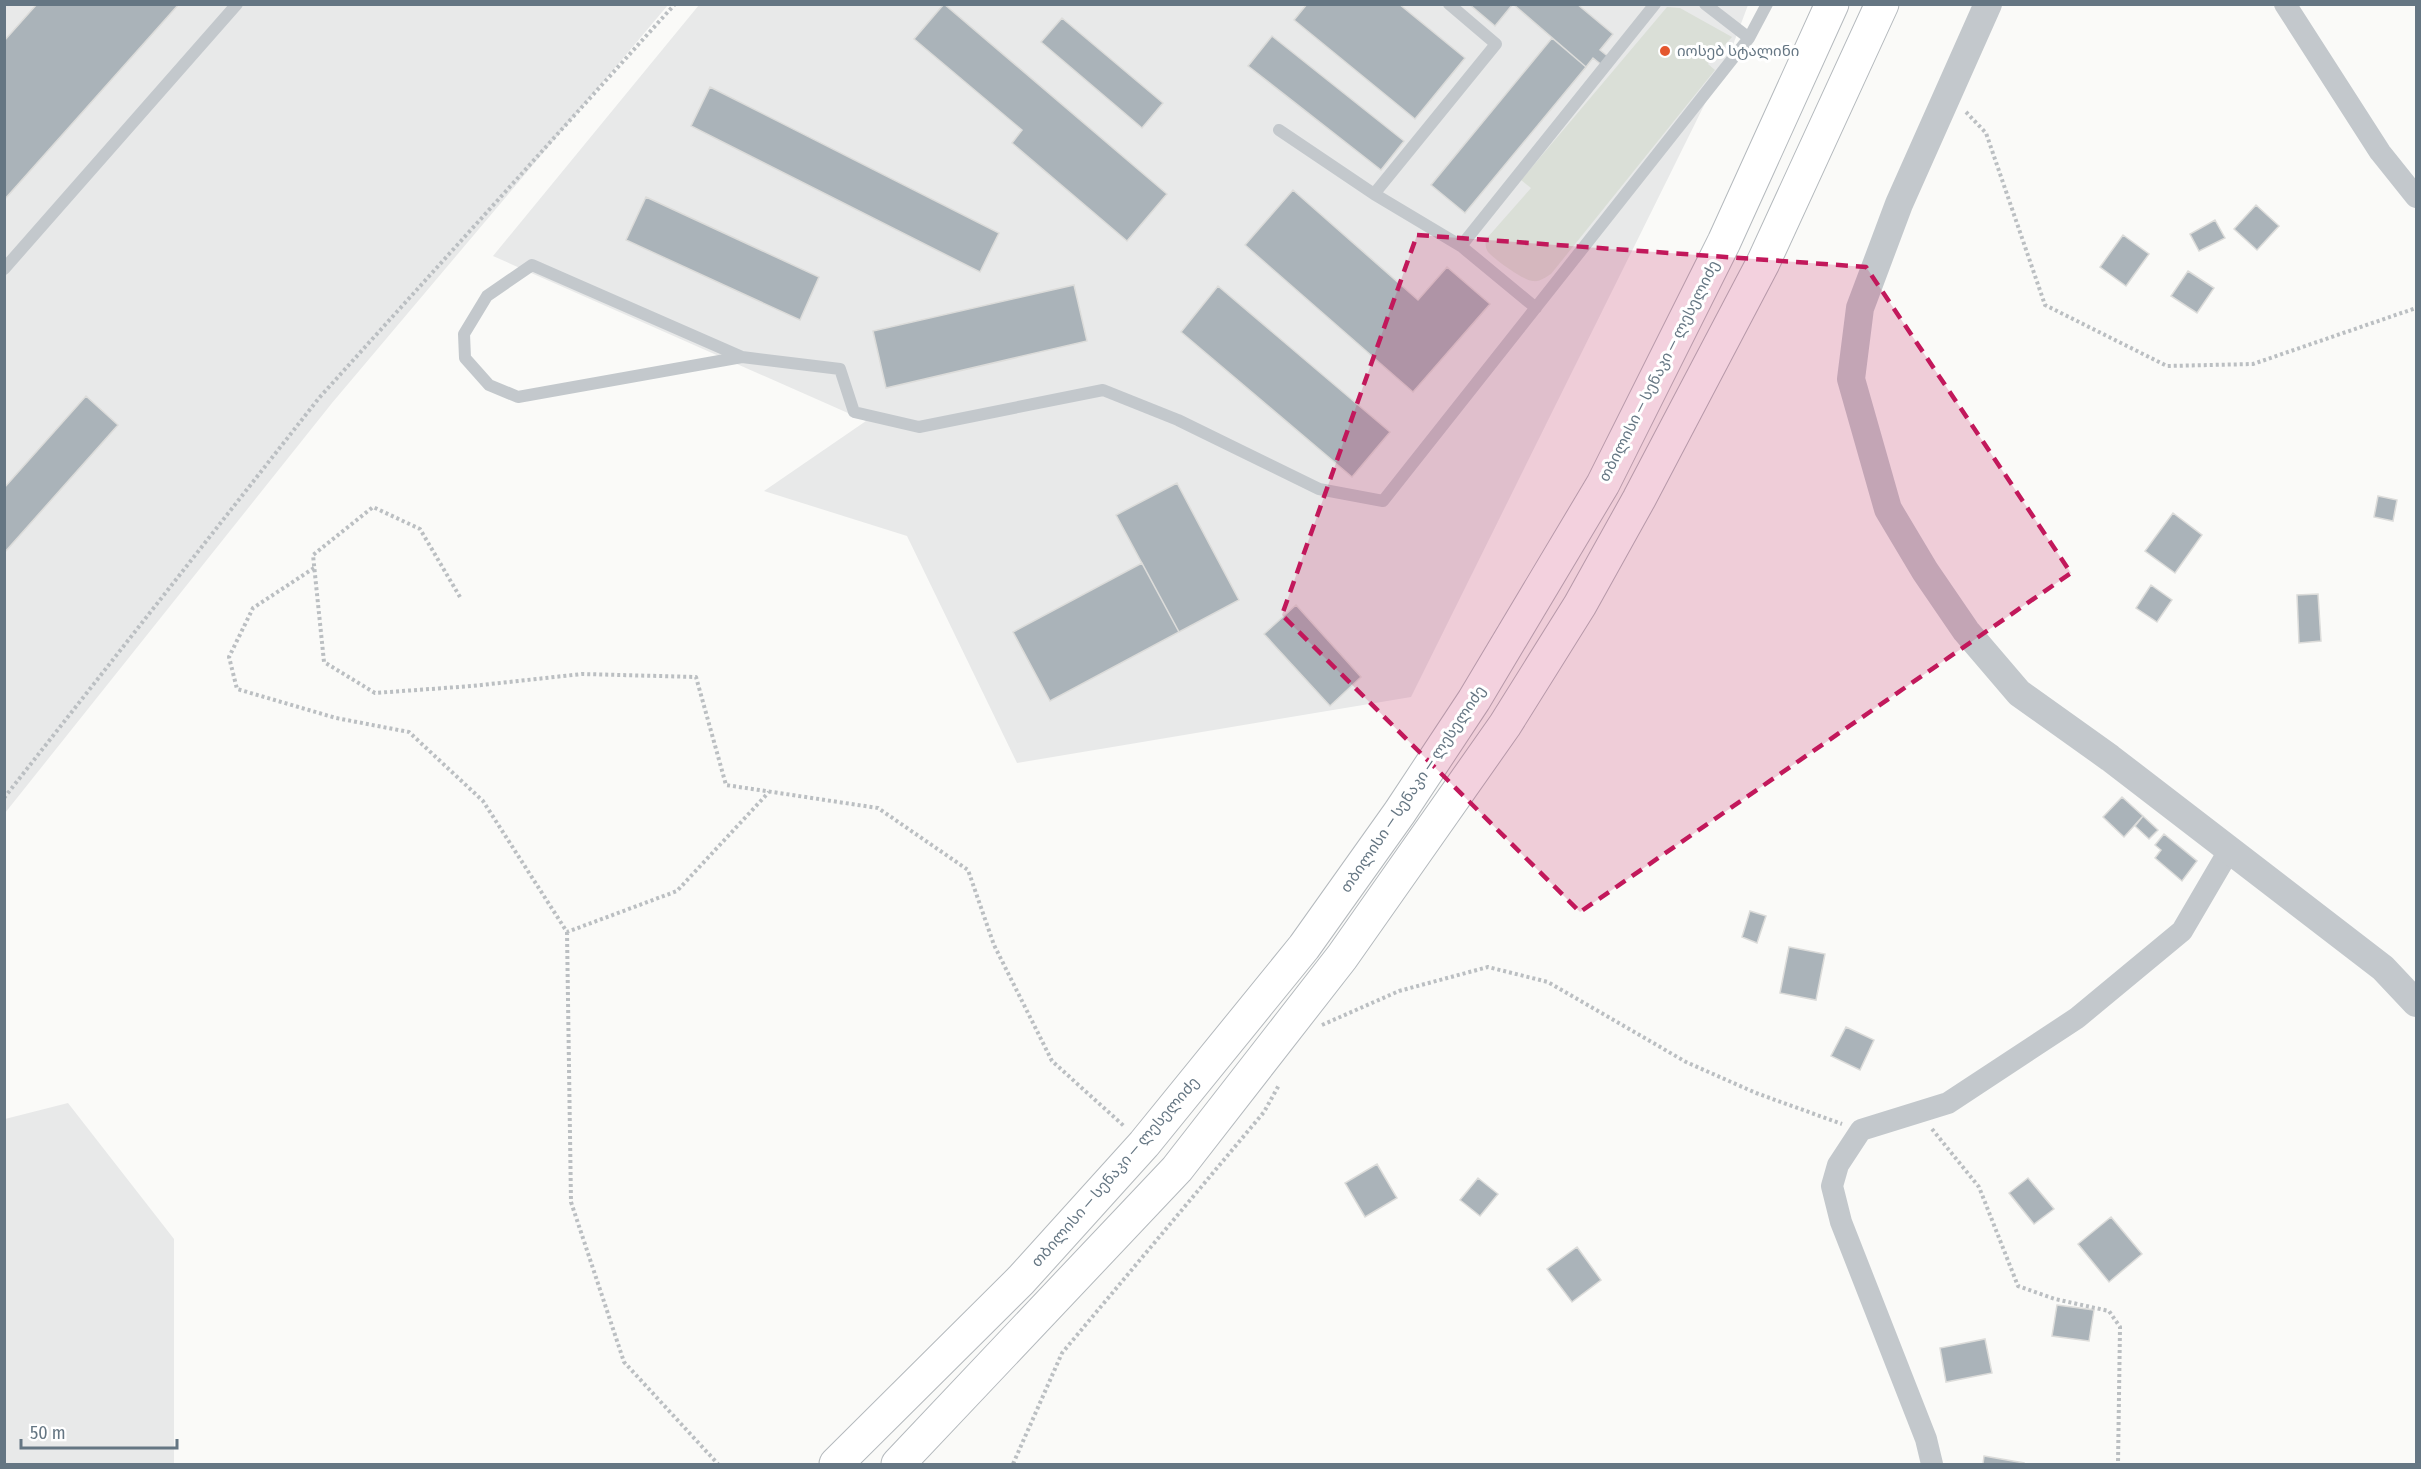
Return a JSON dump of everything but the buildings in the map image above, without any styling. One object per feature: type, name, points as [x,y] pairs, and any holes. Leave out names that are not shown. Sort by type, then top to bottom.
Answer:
[{"type":"highway","name":"თბილისი — სენაკი — ლესელიძე","points":[[836,1464],[1022,1280],[1144,1144],[1304,947],[1400,812],[1474,700],[1603,484],[1724,242],[1832,4]]},
{"type":"highway","points":[[898,1464],[1177,1169],[1342,957],[1505,724],[1596,576],[1752,283],[1882,4]]},
{"type":"street","points":[[1988,4],[1899,204],[1860,308],[1851,379],[1888,509],[1924,571],[1966,631],[2019,693],[2230,849],[2383,968],[2416,1003]]},
{"type":"street","points":[[2285,4],[2380,152],[2416,197]]},
{"type":"street","points":[[1932,1464],[1926,1439],[1845,1233],[1832,1186],[1838,1165],[1861,1130],[1947,1103],[2077,1018],[2182,931],[2230,849]]},
{"type":"lane","points":[[4,269],[237,4]]},
{"type":"lane","points":[[1374,194],[1496,44],[1449,4]]},
{"type":"lane","points":[[1461,246],[1655,4]]},
{"type":"lane","points":[[1705,4],[1749,38]]},
{"type":"lane","points":[[742,357],[518,398],[489,385],[465,358],[464,334],[488,296],[532,265],[742,357],[840,369],[854,412],[919,427],[1103,390],[1178,420],[1319,489],[1383,501],[1749,38],[1767,4]]},
{"type":"lane","points":[[1279,130],[1374,194],[1461,246],[1536,308]]},
{"type":"path","points":[[4,798],[319,398],[675,4]]},
{"type":"path","points":[[1948,94],[1986,134],[2045,305],[2167,366],[2253,364],[2416,308]]},
{"type":"path","points":[[460,597],[420,529],[373,507],[312,555],[324,662],[375,693],[472,686],[582,674],[696,677],[726,784],[878,808],[968,870],[994,945],[1052,1061],[1144,1144]]},
{"type":"path","points":[[314,568],[253,608],[229,657],[237,689],[336,718],[409,732],[483,801],[567,932],[571,1202],[624,1362],[718,1464]]},
{"type":"path","points":[[567,932],[677,891],[770,791]]},
{"type":"path","points":[[1318,1027],[1400,991],[1488,968],[1548,982],[1686,1062],[1756,1093],[1861,1130]]},
{"type":"path","points":[[1013,1464],[1062,1353],[1264,1112],[1280,1082]]},
{"type":"path","points":[[1919,1112],[1979,1187],[2018,1286],[2055,1299],[2109,1311],[2120,1328],[2118,1464]]},
{"type":"highlighted area","points":[[1417,235],[1866,267],[2071,573],[1580,912],[1282,615]]},
{"type":"shaded area","points":[[5,5],[668,5],[332,403],[5,813]]},
{"type":"shaded area","points":[[699,5],[1748,5],[1730,53],[1411,697],[1017,763],[907,536],[764,491],[866,421],[493,256]]},
{"type":"shaded area","points":[[1667,7],[1680,8],[1732,37],[1708,64],[1715,70],[1551,274],[1536,281],[1523,277],[1488,252],[1487,238],[1531,188],[1521,180]]},
{"type":"shaded area","points":[[68,1103],[174,1239],[174,1464],[5,1464],[5,1119]]},
{"type":"place","name":"იოსებ სტალინი","points":[[1665,51]]}]
